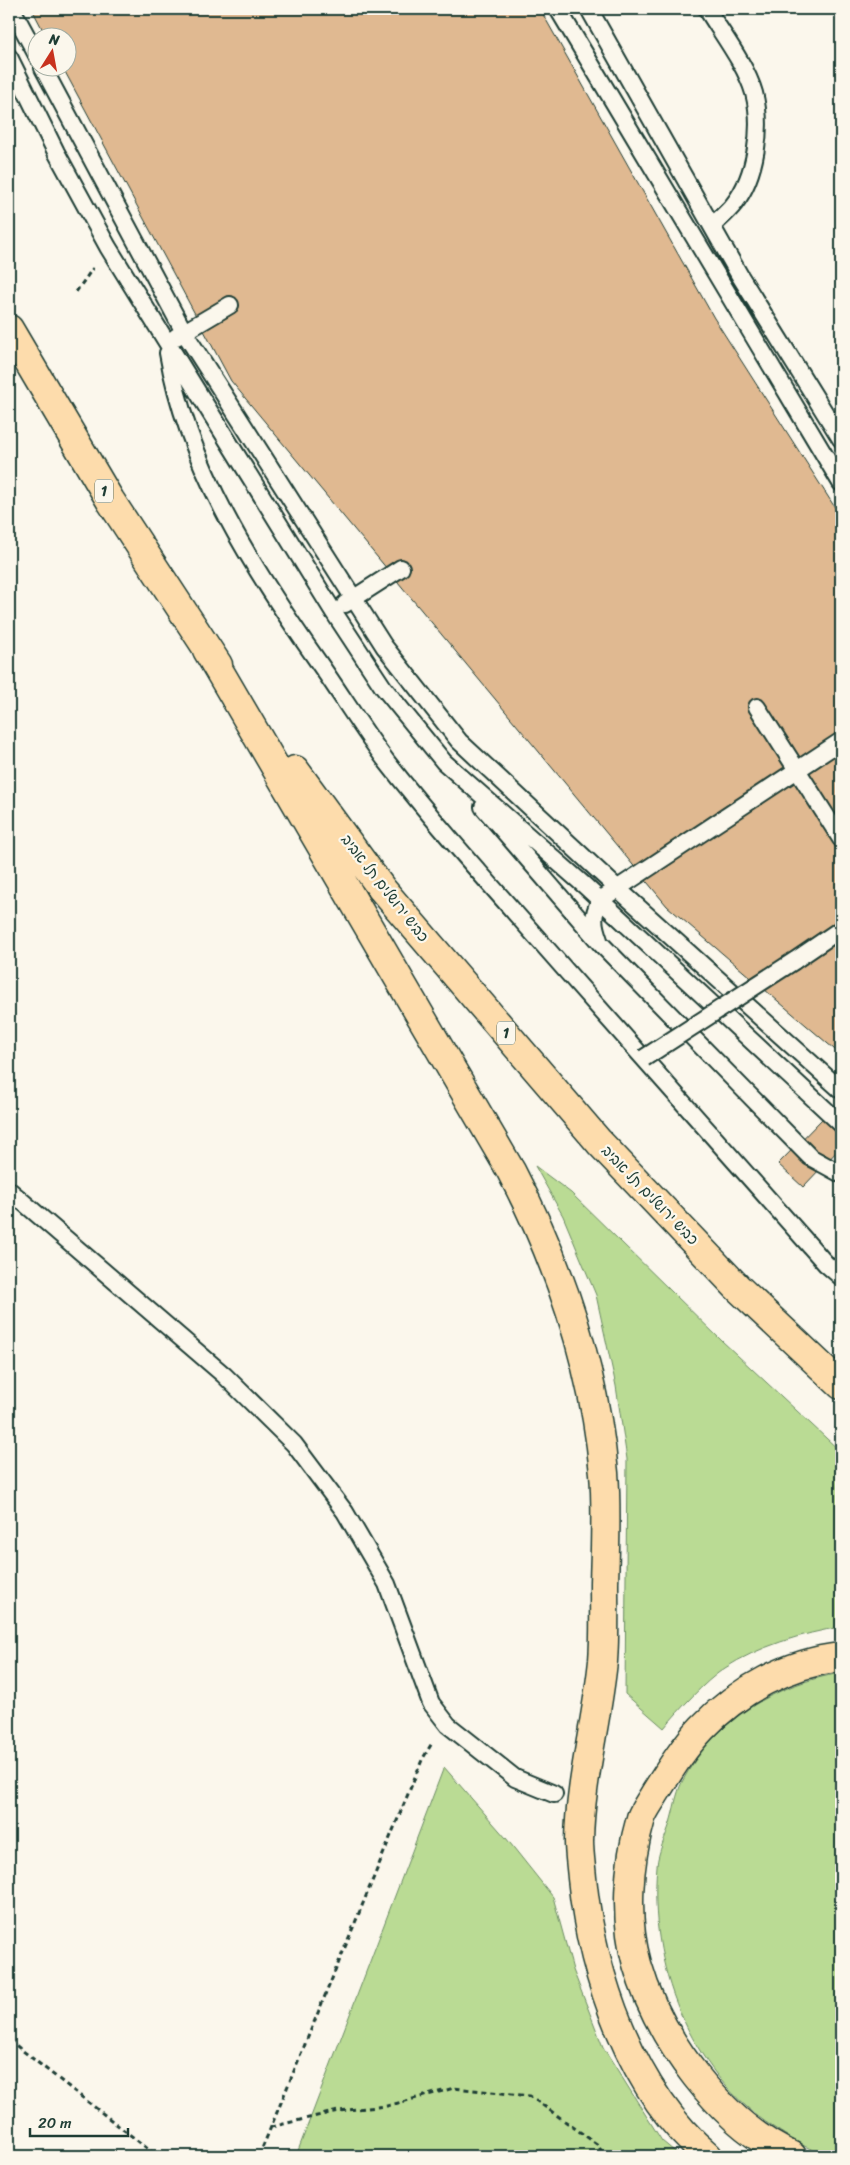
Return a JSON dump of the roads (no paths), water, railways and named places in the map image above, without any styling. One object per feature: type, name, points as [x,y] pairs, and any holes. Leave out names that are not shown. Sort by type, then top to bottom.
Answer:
[{"type":"highway","name":"כביש ירושלים תל אביב","points":[[9,329],[110,500],[207,650],[382,889],[593,1134],[737,1287],[841,1385]]},
{"type":"highway","points":[[207,650],[512,1171],[537,1221],[575,1323],[596,1421],[604,1474],[603,1659],[582,1803],[579,1842],[585,1904],[599,1972],[625,2040],[649,2085],[672,2119],[708,2156]]},
{"type":"highway","points":[[792,2156],[748,2129],[718,2101],[690,2070],[660,2021],[637,1964],[630,1918],[628,1888],[642,1817],[672,1766],[693,1738],[715,1715],[739,1695],[767,1680],[805,1665],[841,1657]]},
{"type":"lane","points":[[10,9],[28,40]]},
{"type":"lane","points":[[558,9],[841,483]]},
{"type":"lane","points":[[589,9],[740,276],[841,439]]},
{"type":"lane","points":[[707,9],[746,73],[754,92],[758,112],[753,156],[746,182],[734,204],[712,226]]},
{"type":"lane","points":[[9,58],[56,152],[108,247],[332,611],[384,687],[444,762],[601,944],[810,1156],[841,1174]]},
{"type":"lane","points":[[48,78],[184,332],[384,646],[459,741],[617,888],[841,1090]]},
{"type":"lane","points":[[166,344],[230,305]]},
{"type":"lane","points":[[166,344],[172,382],[184,422],[204,472],[232,528],[284,612],[387,761],[463,854],[826,1264],[841,1277]]},
{"type":"lane","points":[[332,611],[400,568]]},
{"type":"lane","points":[[757,706],[841,839]]},
{"type":"lane","points":[[601,944],[594,927],[594,911],[600,900],[841,741]]},
{"type":"lane","points":[[444,762],[600,900],[841,1124]]},
{"type":"lane","points":[[644,1058],[841,929]]},
{"type":"lane","points":[[9,1190],[224,1375],[294,1444],[345,1512],[387,1584],[431,1703],[448,1726],[515,1778],[554,1794]]}]
